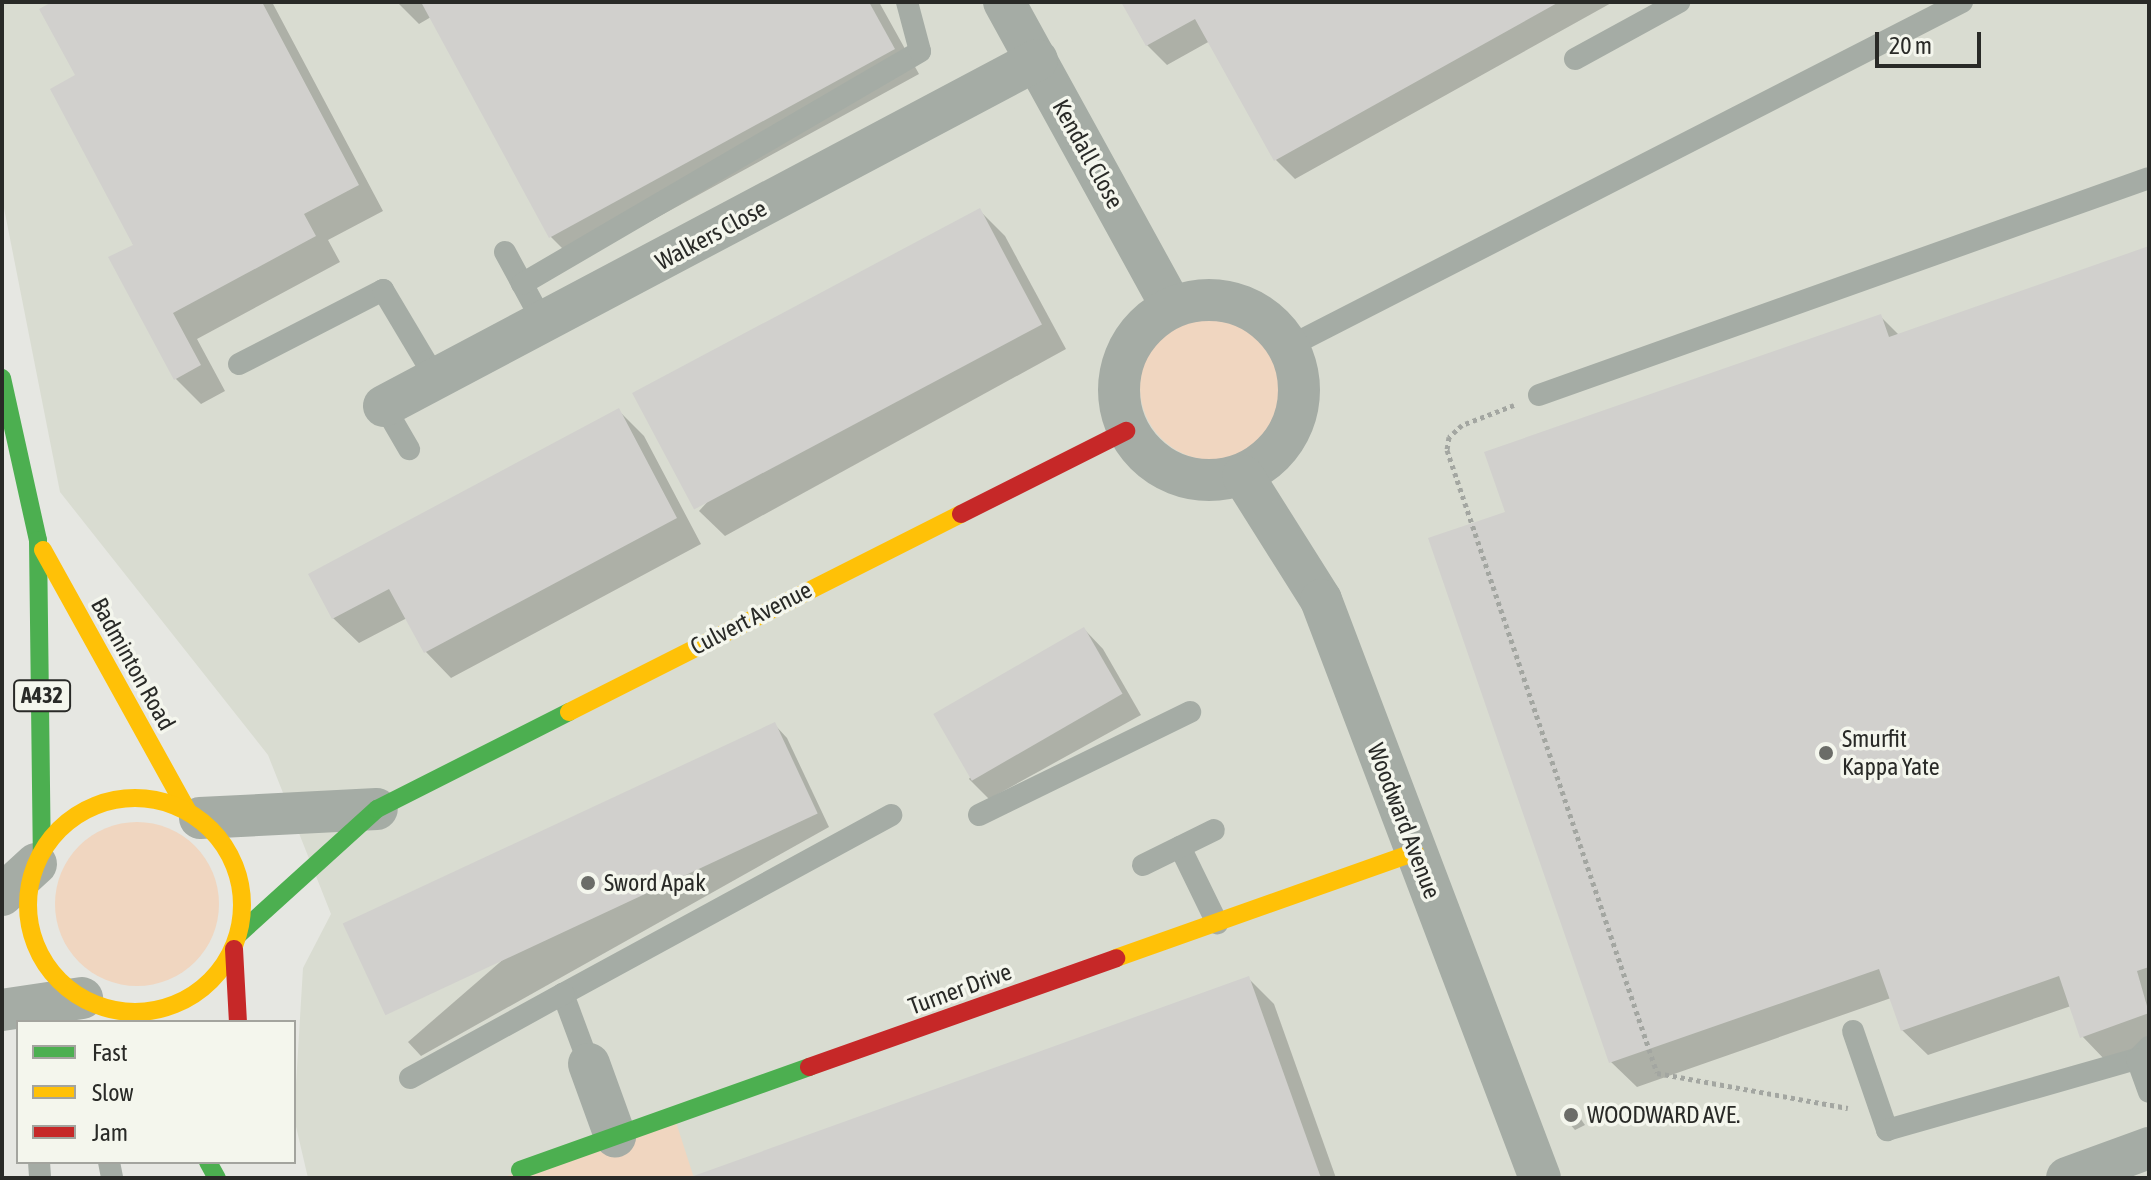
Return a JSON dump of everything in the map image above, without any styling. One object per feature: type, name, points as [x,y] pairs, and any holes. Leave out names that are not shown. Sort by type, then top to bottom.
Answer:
[{"type":"street","name":"Kendall Close","points":[[1004,2],[1171,306]]},
{"type":"street","name":"Walkers Close","points":[[384,406],[544,324],[1037,60]]},
{"type":"street","points":[[1222,299],[1262,315],[1290,346],[1300,399],[1282,446],[1243,476],[1200,482],[1164,471],[1126,431],[1119,372],[1136,334],[1171,306],[1222,299]]},
{"type":"street","name":"Badminton Road","points":[[2,378],[38,540],[39,857]]},
{"type":"street","name":"Culvert Avenue","points":[[236,941],[377,809],[1126,431]]},
{"type":"street","name":"Woodward Avenue","points":[[1243,476],[1321,600],[1540,1178]]},
{"type":"street","name":"Badminton Road","points":[[38,540],[193,814]]},
{"type":"street","points":[[2,895],[75,816],[118,798],[142,797],[193,814],[218,836],[237,870],[243,909],[236,941],[238,1020]]},
{"type":"street","name":"Culvert Avenue","points":[[193,814],[377,809]]},
{"type":"street","name":"Turner Drive","points":[[520,1170],[1415,852]]},
{"type":"street","points":[[39,857],[29,894],[30,925],[40,954],[57,979],[100,1009]]},
{"type":"street","points":[[2,1010],[100,1009],[130,1012],[180,1003],[220,971],[236,941]]},
{"type":"street","points":[[589,1064],[615,1136]]},
{"type":"street","points":[[2067,1178],[2149,1148]]},
{"type":"lane","points":[[522,284],[920,51],[907,2]]},
{"type":"lane","points":[[1575,59],[1679,2]]},
{"type":"lane","points":[[1290,346],[1962,2]]},
{"type":"lane","points":[[1539,395],[2149,178]]},
{"type":"lane","points":[[505,252],[544,324]]},
{"type":"lane","points":[[239,364],[383,290],[436,379]]},
{"type":"lane","points":[[384,406],[409,449]]},
{"type":"lane","points":[[979,815],[1190,712]]},
{"type":"lane","points":[[410,1078],[891,815]]},
{"type":"lane","points":[[1143,865],[1214,830]]},
{"type":"lane","points":[[1180,847],[1217,923]]},
{"type":"lane","points":[[563,994],[589,1064]]},
{"type":"lane","points":[[1853,1031],[1887,1130],[2143,1053],[2149,1092]]},
{"type":"path","points":[[1539,395],[1462,425],[1449,437],[1447,450],[1657,1073],[1881,1114]]},
{"type":"shaded area","points":[[2,2],[2149,2],[2149,1178],[308,1178],[296,1127],[303,968],[331,914],[268,755],[60,492],[2,198]]},
{"type":"shaded area","points":[[1213,314],[1241,320],[1264,336],[1280,359],[1286,387],[1280,415],[1264,438],[1241,454],[1213,460],[1185,454],[1162,438],[1146,415],[1140,387],[1146,359],[1162,336],[1185,320]]},
{"type":"shaded area","points":[[137,822],[168,828],[195,846],[213,873],[219,904],[213,935],[195,962],[168,980],[137,986],[106,980],[79,962],[61,935],[55,904],[61,873],[79,846],[106,828]]},
{"type":"shaded area","points":[[674,1116],[694,1178],[502,1178]]},
{"type":"building","points":[[52,2],[262,2],[359,185],[304,214],[316,236],[173,313],[201,365],[174,380],[108,257],[133,245],[50,89],[75,75],[39,9]]},
{"type":"building","points":[[421,2],[869,2],[895,49],[549,238]]},
{"type":"building","points":[[1121,2],[1559,2],[1274,161],[1195,19],[1146,46]]},
{"type":"building","points":[[980,208],[1042,325],[694,510],[632,393]]},
{"type":"building","name":"Smurfit Kappa Yate","points":[[2149,246],[2149,967],[2137,971],[2149,1013],[2080,1038],[2059,976],[1901,1031],[1879,969],[1609,1063],[1428,538],[1505,512],[1484,452],[1881,314],[1889,337]]},
{"type":"building","points":[[619,408],[677,518],[424,653],[389,589],[332,619],[308,574]]},
{"type":"building","points":[[1084,627],[1122,694],[972,781],[933,714]]},
{"type":"building","name":"Sword Apak","points":[[775,722],[818,814],[385,1015],[343,924]]},
{"type":"building","points":[[1249,976],[1321,1178],[688,1178]]},
{"type":"building","name":"WOODWARD AVE.","points":[[1574,1105],[1580,1118],[1566,1124],[1560,1111]]},
{"type":"traffic: fast","points":[[2,378],[38,540],[42,851]]},
{"type":"traffic: fast","points":[[239,934],[377,809],[569,712]]},
{"type":"traffic: fast","points":[[520,1170],[809,1067]]},
{"type":"traffic: fast","points":[[209,1164],[217,1178]]},
{"type":"traffic: slow","points":[[569,712],[961,514]]},
{"type":"traffic: slow","points":[[43,550],[187,810]]},
{"type":"traffic: slow","points":[[135,798],[176,806],[211,829],[234,864],[242,905],[234,946],[211,981],[176,1004],[135,1012],[94,1004],[59,981],[36,946],[28,905],[36,864],[59,829],[94,806],[135,798]]},
{"type":"traffic: slow","points":[[1116,958],[1415,852]]},
{"type":"traffic: jam","points":[[961,514],[1126,431]]},
{"type":"traffic: jam","points":[[234,949],[238,1020]]},
{"type":"traffic: jam","points":[[809,1067],[1116,958]]},
{"type":"place","name":"Smurfit Kappa Yate","points":[[1826,753]]},
{"type":"place","name":"Sword Apak","points":[[588,883]]},
{"type":"place","name":"WOODWARD AVE.","points":[[1571,1115]]}]
